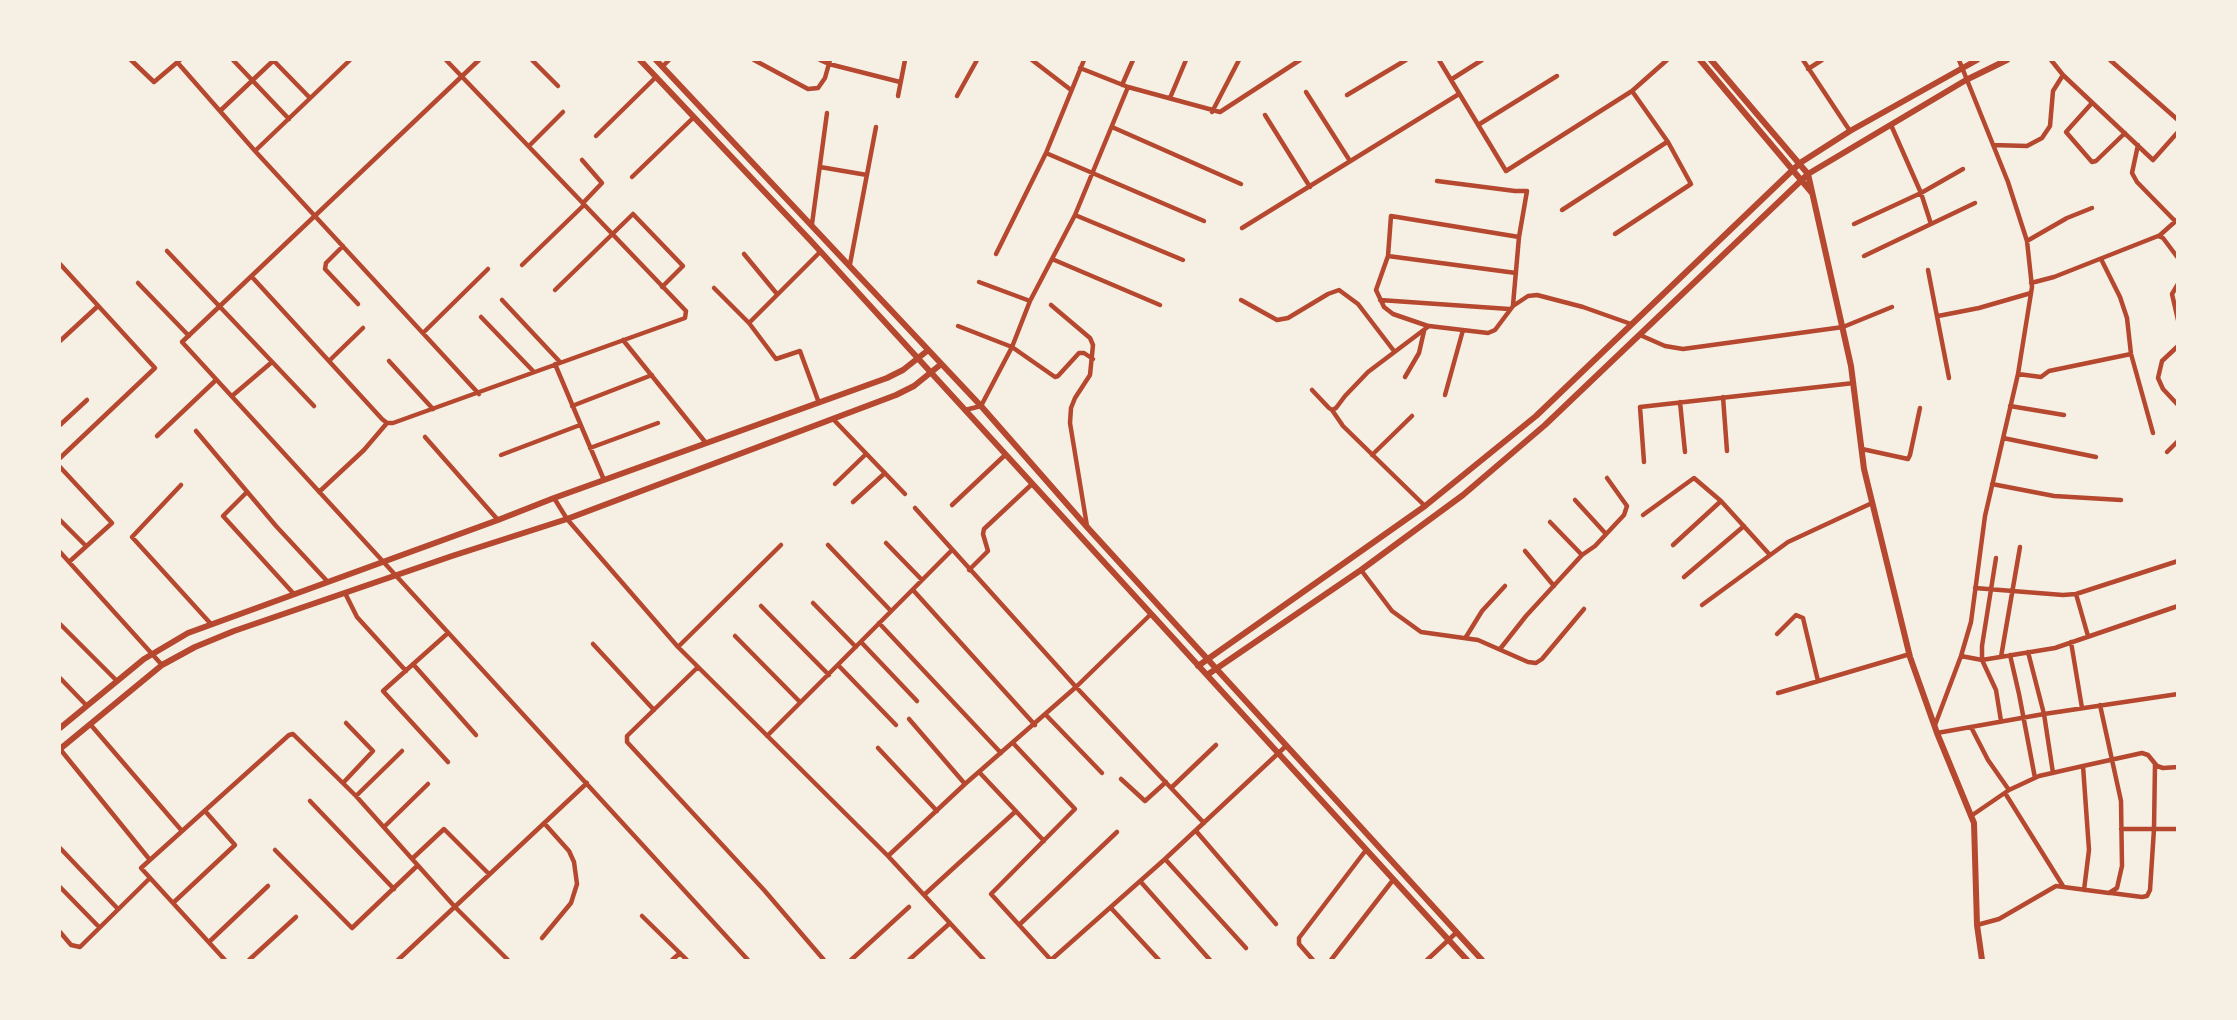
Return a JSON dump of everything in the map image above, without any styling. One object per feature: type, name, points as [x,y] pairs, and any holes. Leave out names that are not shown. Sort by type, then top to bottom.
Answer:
[{"type":"street","points":[[131,60],[154,82],[179,61],[255,151],[479,394]]},
{"type":"street","points":[[233,60],[289,118]]},
{"type":"street","points":[[220,111],[274,60],[310,98]]},
{"type":"street","points":[[255,151],[350,60]]},
{"type":"street","points":[[251,277],[387,423],[479,394],[687,315],[446,60]]},
{"type":"street","points":[[479,60],[183,342],[746,960]]},
{"type":"street","points":[[531,60],[558,86]]},
{"type":"street","points":[[640,60],[820,252],[1466,961]]},
{"type":"street","points":[[656,60],[981,406],[1087,527],[1482,961]]},
{"type":"street","points":[[662,66],[669,60]]},
{"type":"street","points":[[754,60],[808,89],[818,88],[825,78],[829,62]]},
{"type":"street","points":[[820,60],[901,82]]},
{"type":"street","points":[[898,96],[905,60]]},
{"type":"street","points":[[957,96],[978,60]]},
{"type":"street","points":[[1032,60],[1071,90]]},
{"type":"street","points":[[996,254],[1046,153],[1084,60]]},
{"type":"street","points":[[1122,85],[1133,60]]},
{"type":"street","points":[[1170,98],[1186,60]]},
{"type":"street","points":[[1212,112],[1239,60]]},
{"type":"street","points":[[1080,68],[1128,87],[1220,112],[1300,60]]},
{"type":"street","points":[[1347,95],[1406,60]]},
{"type":"street","points":[[1439,60],[1506,171],[1632,91],[1667,60]]},
{"type":"street","points":[[1452,79],[1482,60]]},
{"type":"street","points":[[1700,60],[1813,194]]},
{"type":"street","points":[[1711,60],[1808,174],[1854,383],[1872,503],[1910,654],[1936,729],[1974,823],[1977,925],[1982,961]]},
{"type":"street","points":[[1802,60],[1850,131]]},
{"type":"street","points":[[1808,69],[1822,60]]},
{"type":"street","points":[[1198,666],[1425,506],[1536,416],[1800,163],[1960,63],[1975,60]]},
{"type":"street","points":[[1207,675],[1361,570],[1463,495],[1545,425],[1808,174],[1966,80],[2007,60]]},
{"type":"street","points":[[2051,60],[2063,75],[2153,160],[2178,132]]},
{"type":"street","points":[[2110,60],[2178,120]]},
{"type":"street","points":[[1936,729],[1971,622],[1985,516],[2018,374],[2031,293],[2027,241],[1960,63]]},
{"type":"street","points":[[1993,145],[2027,146],[2042,138],[2050,126],[2053,91],[2063,75]]},
{"type":"street","points":[[1478,125],[1557,76]]},
{"type":"street","points":[[596,136],[656,77]]},
{"type":"street","points":[[964,411],[981,406],[1012,347],[1030,302],[1075,215],[1128,87]]},
{"type":"street","points":[[1615,234],[1691,184],[1668,142],[1632,91]]},
{"type":"street","points":[[1306,92],[1350,161]]},
{"type":"street","points":[[1242,228],[1459,94]]},
{"type":"street","points":[[2092,103],[2066,132],[2092,162],[2125,133]]},
{"type":"street","points":[[528,147],[563,113]]},
{"type":"street","points":[[812,224],[827,113]]},
{"type":"street","points":[[1265,115],[1310,187]]},
{"type":"street","points":[[632,177],[694,117]]},
{"type":"street","points":[[1891,125],[1921,192],[1931,224]]},
{"type":"street","points":[[850,264],[876,127]]},
{"type":"street","points":[[1112,127],[1241,184]]},
{"type":"street","points":[[1562,209],[1668,142]]},
{"type":"street","points":[[2031,282],[2054,277],[2158,236],[2176,220],[2137,182],[2133,173],[2137,145]]},
{"type":"street","points":[[1046,153],[1204,221]]},
{"type":"street","points":[[522,265],[602,183],[582,160]]},
{"type":"street","points":[[820,167],[867,175]]},
{"type":"street","points":[[1854,224],[1963,169]]},
{"type":"street","points":[[1437,181],[1527,191],[1511,307]]},
{"type":"street","points":[[1864,256],[1975,202]]},
{"type":"street","points":[[2027,241],[2067,218],[2092,208]]},
{"type":"street","points":[[555,290],[633,214],[683,266],[663,287]]},
{"type":"street","points":[[1075,215],[1183,260]]},
{"type":"street","points":[[1519,237],[1391,216],[1388,256],[1376,290],[1380,300],[1384,307],[1394,314],[1427,328],[1488,333],[1495,330],[1511,307],[1528,296],[1537,295],[1632,324]]},
{"type":"street","points":[[2158,236],[2163,238],[2178,258]]},
{"type":"street","points":[[343,246],[326,263],[325,270],[358,304]]},
{"type":"street","points":[[167,251],[314,406]]},
{"type":"street","points":[[749,323],[820,252]]},
{"type":"street","points":[[744,254],[777,294]]},
{"type":"street","points":[[1388,256],[1516,273]]},
{"type":"street","points":[[1052,259],[1160,305]]},
{"type":"street","points":[[2101,259],[2127,317],[2131,354],[2153,433]]},
{"type":"street","points":[[60,264],[155,369],[60,458]]},
{"type":"street","points":[[424,333],[488,269]]},
{"type":"street","points":[[1928,270],[1949,378]]},
{"type":"street","points":[[979,282],[1030,302]]},
{"type":"street","points":[[138,283],[189,336]]},
{"type":"street","points":[[2178,284],[2172,294],[2178,320]]},
{"type":"street","points":[[714,288],[749,323],[776,359],[800,351],[819,403]]},
{"type":"street","points":[[1241,300],[1277,320],[1287,318],[1339,290],[1359,304],[1394,351]]},
{"type":"street","points":[[1938,316],[2031,293]]},
{"type":"street","points":[[502,300],[558,363],[572,407],[604,481]]},
{"type":"street","points":[[1380,300],[1511,307]]},
{"type":"street","points":[[1051,305],[1090,338],[1093,345],[1090,375],[1070,408],[1070,423],[1087,527]]},
{"type":"street","points":[[60,341],[98,306]]},
{"type":"street","points":[[1640,335],[1665,346],[1683,349],[1843,327],[1892,307]]},
{"type":"street","points":[[481,317],[534,372]]},
{"type":"street","points":[[958,326],[1012,347],[1055,377],[1079,353],[1093,360]]},
{"type":"street","points":[[329,361],[363,328]]},
{"type":"street","points":[[1332,410],[1362,378],[1427,328]]},
{"type":"street","points":[[1405,377],[1419,353],[1427,328]]},
{"type":"street","points":[[1445,396],[1463,330]]},
{"type":"street","points":[[623,340],[707,444]]},
{"type":"street","points":[[2177,348],[2162,361],[2158,378],[2163,389],[2178,405]]},
{"type":"street","points":[[60,728],[163,645],[211,624],[887,378],[903,370],[927,351]]},
{"type":"street","points":[[2018,374],[2041,377],[2049,371],[2131,354]]},
{"type":"street","points":[[389,361],[434,409]]},
{"type":"street","points":[[232,396],[272,362]]},
{"type":"street","points":[[150,860],[60,749],[171,659],[234,631],[567,519],[896,395],[940,365]]},
{"type":"street","points":[[572,407],[652,375]]},
{"type":"street","points":[[157,436],[216,380]]},
{"type":"street","points":[[1644,461],[1640,407],[1854,383]]},
{"type":"street","points":[[1312,390],[1332,410],[1343,426],[1425,506]]},
{"type":"street","points":[[1723,397],[1727,451]]},
{"type":"street","points":[[60,425],[87,400]]},
{"type":"street","points":[[1680,402],[1685,452]]},
{"type":"street","points":[[2010,406],[2064,415]]},
{"type":"street","points":[[1862,449],[1908,458],[1920,408]]},
{"type":"street","points":[[1372,455],[1412,416]]},
{"type":"street","points":[[832,419],[905,494]]},
{"type":"street","points":[[320,492],[364,450],[387,423]]},
{"type":"street","points":[[590,448],[658,423]]},
{"type":"street","points":[[500,455],[580,425]]},
{"type":"street","points":[[196,431],[327,581]]},
{"type":"street","points":[[425,437],[498,520]]},
{"type":"street","points":[[2003,438],[2096,457]]},
{"type":"street","points":[[2167,452],[2178,441]]},
{"type":"street","points":[[835,484],[866,454]]},
{"type":"street","points":[[952,505],[1004,456]]},
{"type":"street","points":[[60,467],[112,523],[69,562]]},
{"type":"street","points":[[853,502],[884,473]]},
{"type":"street","points":[[1500,649],[1525,616],[1624,515],[1627,506],[1607,478]]},
{"type":"street","points":[[1643,515],[1691,478],[1696,479],[1721,501],[1770,555]]},
{"type":"street","points":[[1992,484],[2054,496],[2121,500]]},
{"type":"street","points":[[181,485],[132,537],[211,624]]},
{"type":"street","points":[[969,570],[988,551],[984,529],[1031,485]]},
{"type":"street","points":[[247,492],[223,516],[293,593]]},
{"type":"street","points":[[554,498],[567,519],[678,647],[888,856],[984,961]]},
{"type":"street","points":[[1575,500],[1606,534]]},
{"type":"street","points":[[1673,545],[1721,501]]},
{"type":"street","points":[[1702,606],[1788,542],[1872,503]]},
{"type":"street","points":[[915,508],[951,551],[1204,823]]},
{"type":"street","points":[[60,520],[86,546]]},
{"type":"street","points":[[1550,522],[1582,555]]},
{"type":"street","points":[[1684,577],[1744,526]]},
{"type":"street","points":[[886,543],[922,581]]},
{"type":"street","points":[[678,647],[781,545]]},
{"type":"street","points":[[828,545],[891,611]]},
{"type":"street","points":[[2001,657],[2020,547]]},
{"type":"street","points":[[767,736],[951,551]]},
{"type":"street","points":[[1525,551],[1554,586]]},
{"type":"street","points":[[60,552],[162,665]]},
{"type":"street","points":[[1996,558],[1982,660],[1996,690],[2001,721]]},
{"type":"street","points":[[1975,588],[2076,594],[2178,561]]},
{"type":"street","points":[[1361,570],[1392,611],[1421,632],[1466,637],[1528,662],[1536,663],[1542,659],[1584,609]]},
{"type":"street","points":[[1466,637],[1482,611],[1505,586]]},
{"type":"street","points":[[913,590],[1035,724]]},
{"type":"street","points":[[345,593],[357,617],[406,671]]},
{"type":"street","points":[[2076,594],[2088,636]]},
{"type":"street","points":[[813,603],[856,647]]},
{"type":"street","points":[[761,606],[829,675]]},
{"type":"street","points":[[1961,656],[1982,660],[2055,648],[2178,606]]},
{"type":"street","points":[[888,856],[965,784],[1046,715],[1151,614]]},
{"type":"street","points":[[1777,634],[1796,614],[1802,618],[1818,681]]},
{"type":"street","points":[[879,623],[1001,753]]},
{"type":"street","points":[[60,624],[117,681]]},
{"type":"street","points":[[448,633],[383,691],[448,762]]},
{"type":"street","points":[[735,636],[800,702]]},
{"type":"street","points":[[861,642],[917,701]]},
{"type":"street","points":[[2071,642],[2082,708]]},
{"type":"street","points":[[593,644],[654,710]]},
{"type":"street","points":[[2028,652],[2044,714],[2053,773]]},
{"type":"street","points":[[1778,692],[1910,654]]},
{"type":"street","points":[[2010,655],[2035,778]]},
{"type":"street","points":[[413,664],[476,735]]},
{"type":"street","points":[[838,665],[896,725]]},
{"type":"street","points":[[698,667],[627,736],[627,742],[764,890],[824,961]]},
{"type":"street","points":[[60,678],[87,706]]},
{"type":"street","points":[[1936,729],[1971,727],[2178,694]]},
{"type":"street","points":[[2099,705],[2121,801],[2122,866],[2117,888],[2109,893]]},
{"type":"street","points":[[1046,715],[1102,773]]},
{"type":"street","points":[[909,719],[965,784]]},
{"type":"street","points":[[343,783],[373,751],[346,723]]},
{"type":"street","points":[[90,724],[182,831]]},
{"type":"street","points":[[1971,727],[2063,887]]},
{"type":"street","points":[[225,961],[141,868],[289,734],[297,736],[356,796],[413,858],[417,866],[508,961]]},
{"type":"street","points":[[1013,743],[1075,808],[991,894],[1051,961],[1166,859],[1287,745]]},
{"type":"street","points":[[1171,788],[1216,745]]},
{"type":"street","points":[[878,748],[937,811]]},
{"type":"street","points":[[356,796],[402,751]]},
{"type":"street","points":[[1971,816],[2007,792],[2035,778],[2053,773],[2142,753],[2163,768],[2178,767]]},
{"type":"street","points":[[1977,925],[1999,919],[2050,888],[2147,896],[2150,890],[2154,829],[2155,763]]},
{"type":"street","points":[[2083,766],[2089,850],[2084,890]]},
{"type":"street","points":[[980,773],[1044,841]]},
{"type":"street","points":[[1121,779],[1145,801],[1166,782]]},
{"type":"street","points":[[398,961],[587,783]]},
{"type":"street","points":[[384,827],[428,784]]},
{"type":"street","points":[[310,801],[394,889]]},
{"type":"street","points":[[173,903],[235,845],[205,811]]},
{"type":"street","points":[[924,895],[1016,811]]},
{"type":"street","points":[[542,938],[571,903],[577,884],[574,862],[569,851],[544,823]]},
{"type":"street","points":[[413,858],[444,829],[489,874]]},
{"type":"street","points":[[2121,830],[2178,829]]},
{"type":"street","points":[[1196,831],[1276,924]]},
{"type":"street","points":[[1018,925],[1117,832]]},
{"type":"street","points":[[60,848],[118,909]]},
{"type":"street","points":[[275,850],[352,928],[417,866]]},
{"type":"street","points":[[1313,961],[1299,944],[1299,938],[1366,850]]},
{"type":"street","points":[[1166,859],[1247,948]]},
{"type":"street","points":[[60,932],[77,948],[150,878]]},
{"type":"street","points":[[1331,961],[1393,880]]},
{"type":"street","points":[[1140,881],[1210,961]]},
{"type":"street","points":[[209,942],[268,886]]},
{"type":"street","points":[[60,887],[99,928]]},
{"type":"street","points":[[851,961],[909,907]]},
{"type":"street","points":[[1111,908],[1159,961]]},
{"type":"street","points":[[642,916],[687,961]]},
{"type":"street","points":[[249,961],[296,917]]},
{"type":"street","points":[[909,961],[950,923]]},
{"type":"street","points":[[1427,961],[1457,932]]},
{"type":"street","points":[[672,961],[680,953]]}]
